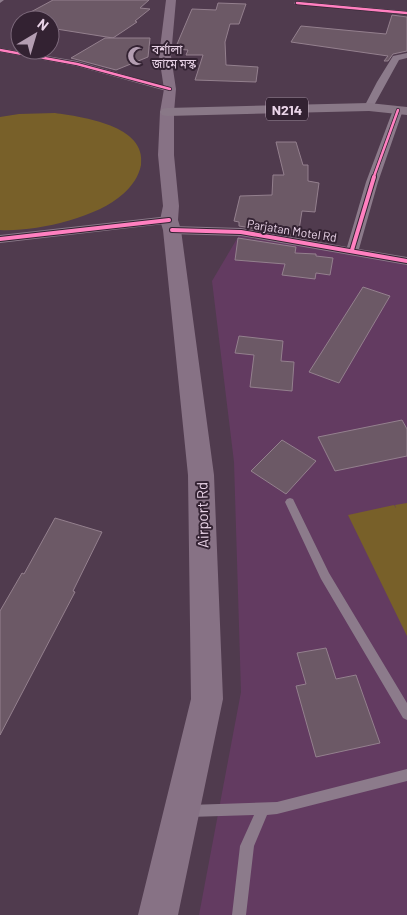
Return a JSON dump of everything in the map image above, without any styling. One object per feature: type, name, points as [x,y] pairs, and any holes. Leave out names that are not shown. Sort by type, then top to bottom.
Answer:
[{"type":"highway","name":"N214","points":[[168,101],[369,107],[403,111]]},
{"type":"main road","name":"Airport Rd","points":[[158,915],[207,699],[201,475],[171,225],[166,156],[168,101],[165,56],[172,0]]},
{"type":"street","points":[[297,3],[407,13]]},
{"type":"street","points":[[369,107],[381,82],[396,58],[407,55]]},
{"type":"street","points":[[57,60],[77,64],[168,101]]},
{"type":"street","points":[[352,250],[372,182],[403,111]]},
{"type":"street","name":"Parjatan Motel Rd","points":[[0,239],[171,225],[241,232],[407,261]]},
{"type":"lane","points":[[290,502],[325,576],[407,714]]},
{"type":"lane","points":[[181,812],[277,808],[407,775]]},
{"type":"lane","points":[[240,915],[246,846],[263,809]]},
{"type":"shaded area","points":[[55,113],[96,121],[124,132],[134,141],[140,151],[141,165],[137,177],[123,194],[112,203],[98,210],[65,222],[47,226],[30,229],[0,230],[0,117],[19,114]]},
{"type":"shaded area","points":[[241,232],[407,264],[407,915],[199,915],[241,692],[234,462],[212,281]]},
{"type":"shaded area","points":[[407,503],[407,636],[348,515],[394,505],[396,508],[395,505]]},
{"type":"building","points":[[53,0],[149,0],[140,8],[150,9],[135,21],[137,22],[113,38],[60,30],[60,10],[34,10]]},
{"type":"building","points":[[218,3],[246,4],[239,24],[230,24],[225,42],[226,65],[258,67],[256,82],[195,80],[203,55],[186,55],[188,50],[175,49],[192,9],[216,10]]},
{"type":"building","points":[[392,15],[407,17],[407,51],[393,54],[388,61],[384,61],[388,56],[291,42],[301,26],[386,34]]},
{"type":"building","points":[[105,38],[150,38],[148,57],[116,70],[71,58]]},
{"type":"building","points":[[276,142],[296,142],[303,165],[308,165],[308,181],[319,183],[315,212],[302,211],[298,236],[239,226],[239,222],[234,221],[240,196],[272,195],[273,175],[284,175]]},
{"type":"building","points":[[238,238],[296,247],[295,253],[316,254],[316,256],[333,258],[330,275],[316,273],[315,279],[282,275],[285,264],[235,260]]},
{"type":"building","points":[[363,287],[390,296],[339,383],[309,372]]},
{"type":"building","points":[[239,336],[283,341],[281,361],[294,362],[292,391],[250,387],[254,355],[235,353]]},
{"type":"building","points":[[402,420],[407,429],[407,456],[335,471],[318,437]]},
{"type":"building","points":[[282,440],[316,461],[286,494],[251,471]]},
{"type":"building","points":[[55,518],[102,532],[73,591],[75,592],[0,735],[0,611],[22,573],[24,574]]},
{"type":"building","points":[[326,648],[336,679],[356,675],[380,743],[316,757],[296,686],[306,684],[297,653]]},
{"type":"cycle path","points":[[297,3],[407,13]]},
{"type":"cycle path","points":[[0,50],[77,64],[170,89]]},
{"type":"cycle path","points":[[352,250],[372,182],[398,110]]},
{"type":"cycle path","points":[[0,239],[169,220]]},
{"type":"cycle path","points":[[172,230],[241,232],[407,261]]},
{"type":"place","name":"বর্শালা জামে মস্ক","points":[[137,56]]}]
